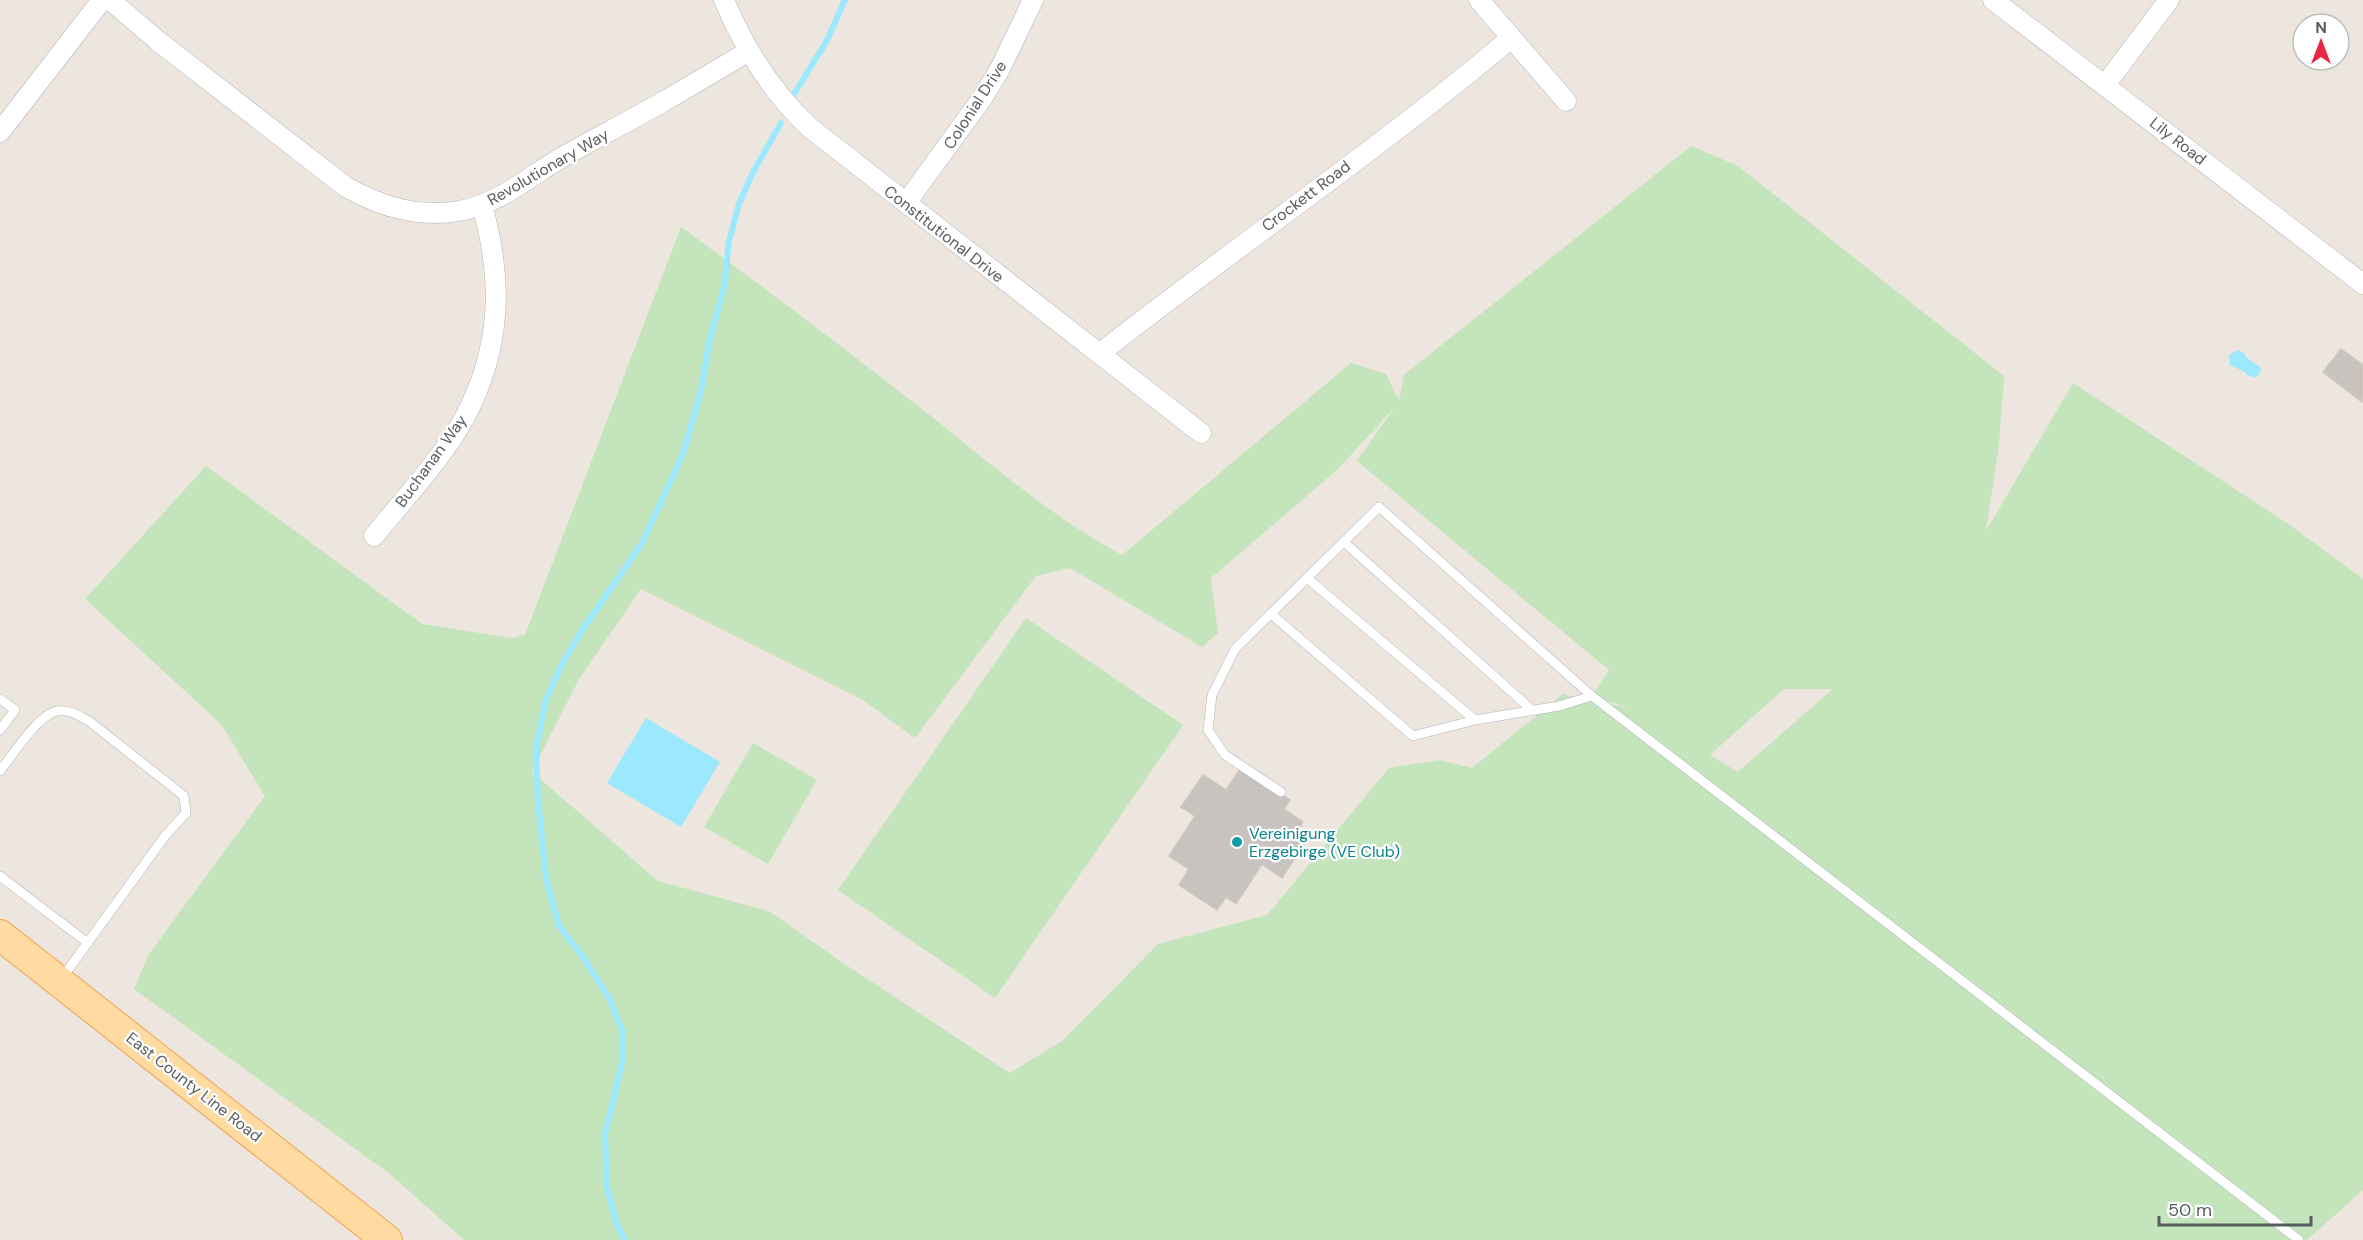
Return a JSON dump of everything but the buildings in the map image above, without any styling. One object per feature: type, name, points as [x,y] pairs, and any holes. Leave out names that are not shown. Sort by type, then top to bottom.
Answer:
[{"type":"main road","name":"East County Line Road","points":[[0,935],[387,1240]]},
{"type":"street","points":[[0,132],[102,0]]},
{"type":"street","name":"Revolutionary Way","points":[[110,0],[158,41],[346,187],[371,201],[423,214],[461,211],[482,205],[749,51]]},
{"type":"street","name":"Constitutional Drive","points":[[724,0],[749,51],[769,84],[809,127],[1201,433]]},
{"type":"street","name":"Colonial Drive","points":[[906,203],[983,97],[1000,69],[1033,0]]},
{"type":"street","points":[[1479,0],[1566,101]]},
{"type":"street","name":"Lily Road","points":[[1993,0],[2363,284]]},
{"type":"street","points":[[2105,85],[2169,0]]},
{"type":"street","name":"Crockett Road","points":[[1099,354],[1182,288],[1458,83],[1511,38]]},
{"type":"street","name":"Buchanan Way","points":[[374,536],[447,445],[465,418],[479,388],[489,353],[497,290],[492,240],[482,205]]},
{"type":"lane","points":[[1281,792],[1226,755],[1208,729],[1212,695],[1235,649],[1379,507],[1592,696],[2299,1240]]},
{"type":"lane","points":[[1344,542],[1532,710]]},
{"type":"lane","points":[[1307,578],[1475,720]]},
{"type":"lane","points":[[1271,614],[1413,736],[1475,720],[1592,696]]},
{"type":"lane","points":[[0,699],[15,710],[0,730]]},
{"type":"lane","points":[[0,771],[43,717],[57,711],[73,713],[89,721],[184,796],[186,813],[165,836],[60,981]]},
{"type":"lane","points":[[0,876],[88,943]]},
{"type":"green space","points":[[1691,146],[1738,166],[2004,376],[1999,445],[1986,531],[2073,383],[2287,523],[2363,579],[2363,1190],[2307,1240],[464,1240],[390,1174],[134,989],[149,954],[265,796],[221,724],[85,599],[206,466],[422,624],[511,638],[525,635],[681,227],[869,368],[1047,508],[1122,555],[1351,363],[1386,374],[1399,401],[1404,375]],"holes":[[[1394,408],[1357,461],[1609,670],[1592,696],[1632,709],[1563,694],[1472,768],[1439,760],[1389,768],[1267,915],[1158,944],[1062,1041],[1010,1073],[843,963],[769,911],[658,881],[532,772],[579,679],[641,589],[863,700],[915,738],[1036,576],[1070,568],[1202,647],[1218,633],[1211,578],[1337,470]],[[1784,689],[1833,689],[1738,772],[1710,755]]]},
{"type":"green space","points":[[1026,618],[1183,725],[995,998],[838,890]]},
{"type":"green space","points":[[753,743],[817,780],[768,864],[704,827]]},
{"type":"water","points":[[2238,350],[2260,367],[2261,371],[2256,378],[2230,365],[2229,355]]},
{"type":"water","points":[[646,718],[720,762],[681,827],[607,783]]},
{"type":"waterway","points":[[794,94],[826,42],[845,0]]},
{"type":"waterway","points":[[625,1240],[616,1223],[607,1187],[605,1134],[622,1063],[622,1030],[609,998],[583,957],[559,926],[546,878],[538,801],[536,748],[546,699],[562,664],[642,543],[683,454],[701,391],[709,343],[724,287],[729,241],[739,204],[752,174],[781,123]]},
{"type":"place","name":"Vereinigung Erzgebirge (VE Club)","points":[[1237,842]]}]
